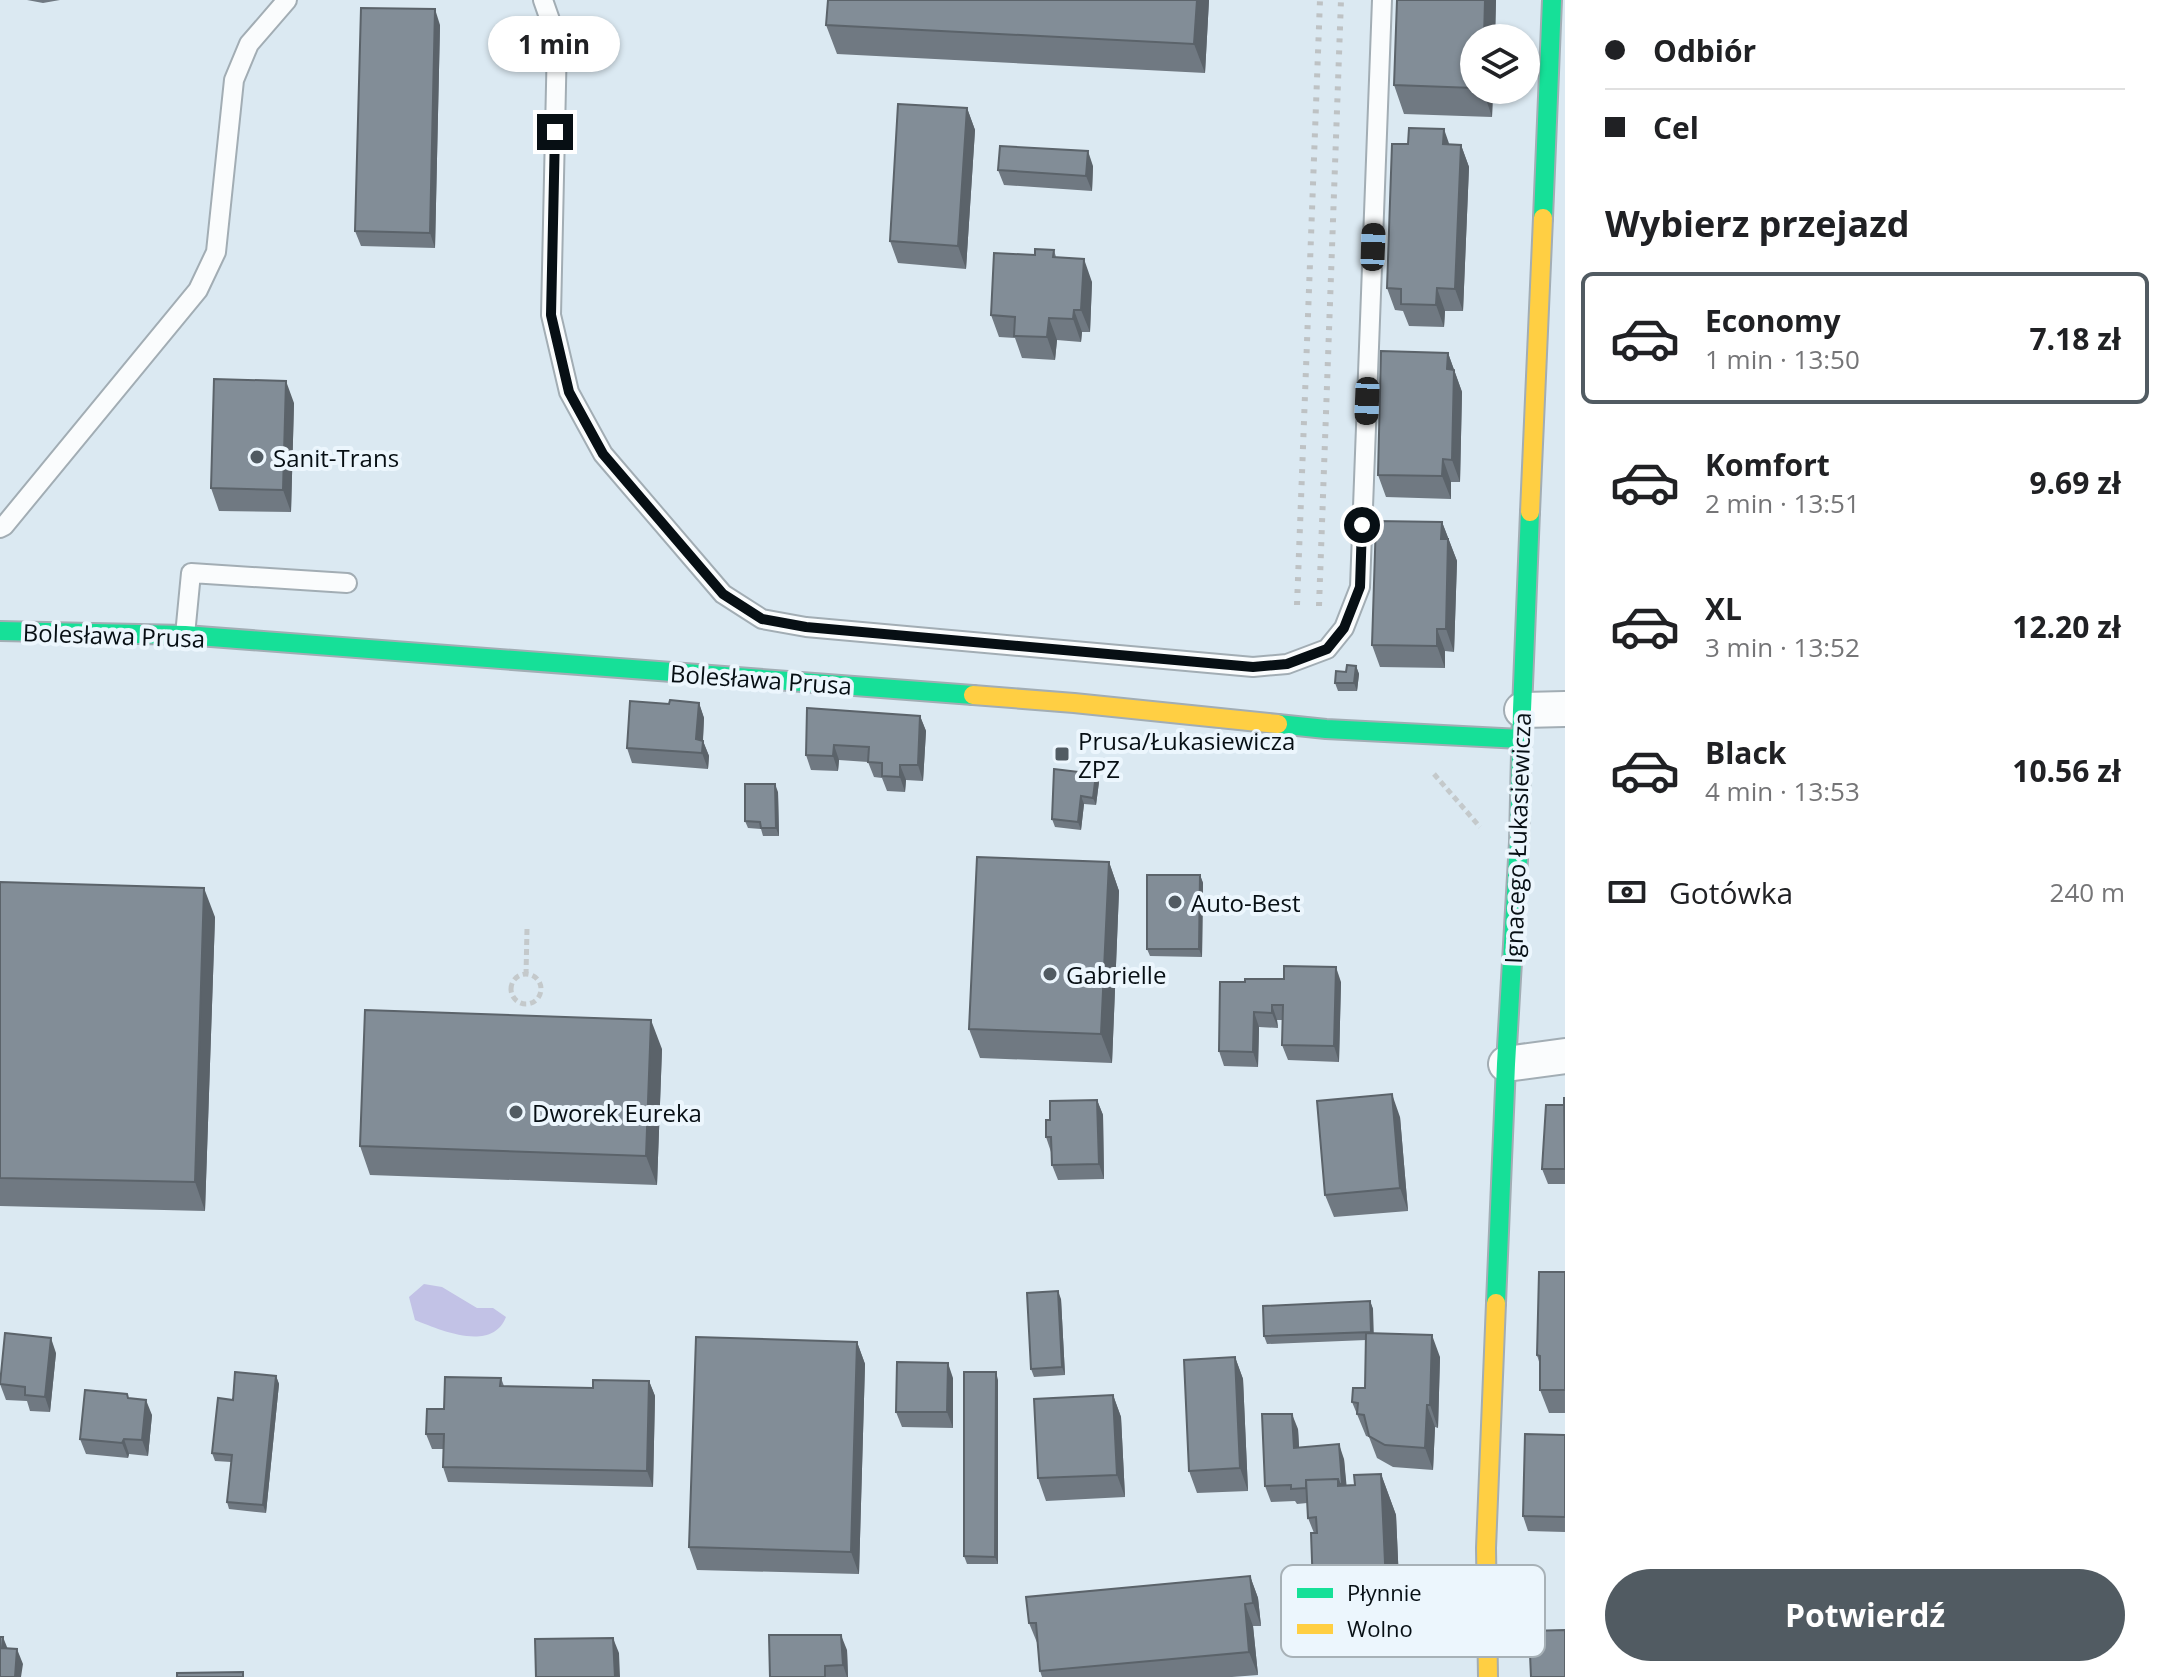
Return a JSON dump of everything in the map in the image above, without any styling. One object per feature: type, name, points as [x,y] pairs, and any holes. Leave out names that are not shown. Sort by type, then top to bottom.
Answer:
[{"type":"street","name":"Ignacego Łukasiewicza","points":[[1486,1565],[1552,0]]},
{"type":"street","name":"Bolesława Prusa","points":[[0,631],[185,635],[1087,704],[1326,729],[1414,734],[1521,724]]},
{"type":"street","points":[[1521,724],[1565,709]]},
{"type":"street","points":[[1506,1064],[1565,1056]]},
{"type":"street","name":"Ignacego Łukasiewicza","points":[[1488,1657],[1488,1677]]},
{"type":"lane","points":[[0,528],[198,290],[216,252],[234,80],[249,44],[287,0]]},
{"type":"lane","points":[[543,0],[557,40],[551,315],[569,392],[603,454],[723,594],[762,619],[806,627],[1253,667],[1287,664],[1327,649],[1344,628],[1360,587],[1382,0]]},
{"type":"lane","points":[[185,635],[191,573],[347,583]]},
{"type":"path","points":[[1414,734],[1413,750],[1492,841],[1519,842]]},
{"type":"path","points":[[526,975],[527,929]]},
{"type":"path","points":[[521,975],[538,981],[541,991],[537,1000],[528,1004],[514,999],[511,991],[513,981],[521,975]]},
{"type":"path","points":[[527,1018],[528,1004]]},
{"type":"water","points":[[424,1284],[442,1287],[477,1308],[493,1308],[506,1317],[499,1328],[478,1336],[451,1333],[415,1320],[409,1297]]},
{"type":"building","points":[[828,0],[1197,0],[1194,44],[826,25]]},
{"type":"building","points":[[1397,0],[1485,0],[1484,24],[1460,24],[1460,87],[1394,85]]},
{"type":"building","points":[[361,8],[435,9],[430,233],[355,231]]},
{"type":"building","points":[[898,104],[967,108],[958,246],[890,241]]},
{"type":"building","points":[[1409,128],[1444,129],[1443,144],[1461,145],[1455,289],[1437,288],[1436,305],[1401,304],[1401,289],[1387,288],[1392,144],[1408,144]]},
{"type":"building","points":[[1000,146],[1088,151],[1086,176],[998,170]]},
{"type":"building","points":[[1035,249],[1054,250],[1053,257],[1084,259],[1081,310],[1074,310],[1073,319],[1049,318],[1047,337],[1014,336],[1015,317],[991,315],[994,253],[1035,255]]},
{"type":"building","points":[[1381,351],[1448,353],[1447,369],[1454,370],[1452,460],[1443,459],[1442,476],[1378,475]]},
{"type":"building","name":"Sanit-Trans","points":[[214,379],[286,381],[283,490],[211,488]]},
{"type":"building","points":[[1376,521],[1442,522],[1441,539],[1448,539],[1446,629],[1437,629],[1437,646],[1372,645]]},
{"type":"building","points":[[1347,665],[1356,666],[1354,683],[1335,683],[1336,671],[1346,672]]},
{"type":"building","points":[[670,700],[699,703],[696,739],[703,741],[702,753],[627,748],[630,701],[669,704]]},
{"type":"building","points":[[807,708],[920,716],[918,765],[900,765],[900,777],[882,776],[882,763],[868,762],[869,747],[834,745],[833,756],[806,755]]},
{"type":"building","points":[[1054,769],[1096,774],[1093,798],[1081,796],[1078,822],[1052,819]]},
{"type":"building","points":[[745,784],[775,784],[776,828],[761,828],[760,822],[745,821]]},
{"type":"building","name":"Gabrielle","points":[[977,857],[1109,862],[1101,1034],[969,1029]]},
{"type":"building","points":[[1147,875],[1200,875],[1199,949],[1147,949]]},
{"type":"building","points":[[0,882],[204,888],[195,1182],[0,1178]]},
{"type":"building","points":[[1284,966],[1336,967],[1334,1046],[1282,1045],[1283,1005],[1272,1005],[1272,1013],[1254,1012],[1253,1052],[1219,1051],[1220,982],[1284,979]]},
{"type":"building","name":"Dworek Eureka","points":[[365,1010],[651,1020],[646,1156],[360,1146]]},
{"type":"building","points":[[1392,1094],[1400,1188],[1325,1195],[1317,1101]]},
{"type":"building","points":[[1564,1097],[1565,1169],[1542,1169],[1546,1105],[1564,1105]]},
{"type":"building","points":[[1097,1100],[1099,1164],[1052,1165],[1051,1137],[1046,1137],[1050,1101]]},
{"type":"building","points":[[1539,1272],[1565,1272],[1565,1390],[1540,1390],[1540,1356],[1537,1355]]},
{"type":"building","points":[[1058,1291],[1062,1367],[1031,1369],[1027,1293]]},
{"type":"building","points":[[1370,1301],[1371,1332],[1264,1336],[1263,1306]]},
{"type":"building","points":[[5,1333],[51,1338],[45,1397],[25,1395],[25,1387],[0,1384]]},
{"type":"building","points":[[1366,1333],[1432,1335],[1425,1448],[1385,1445],[1369,1436],[1364,1415],[1357,1414],[1358,1403],[1352,1402],[1353,1388],[1365,1388]]},
{"type":"building","points":[[696,1337],[857,1342],[851,1552],[689,1547]]},
{"type":"building","points":[[1235,1357],[1240,1468],[1189,1471],[1184,1360]]},
{"type":"building","points":[[897,1362],[948,1363],[947,1412],[896,1412]]},
{"type":"building","points":[[235,1372],[276,1376],[263,1505],[227,1502],[232,1455],[212,1453],[218,1398],[233,1400]]},
{"type":"building","points":[[964,1372],[996,1372],[995,1557],[964,1556]]},
{"type":"building","points":[[445,1377],[501,1378],[500,1386],[593,1388],[593,1380],[649,1381],[647,1471],[443,1467],[444,1434],[426,1434],[427,1409],[444,1409]]},
{"type":"building","points":[[85,1390],[127,1394],[128,1398],[146,1400],[142,1440],[124,1439],[122,1443],[80,1439]]},
{"type":"building","points":[[1113,1395],[1117,1475],[1038,1478],[1034,1399]]},
{"type":"building","points":[[1262,1414],[1292,1414],[1294,1448],[1339,1444],[1342,1484],[1338,1479],[1306,1480],[1306,1488],[1265,1486]]},
{"type":"building","points":[[1525,1434],[1565,1435],[1565,1517],[1523,1516]]},
{"type":"building","points":[[1381,1474],[1385,1565],[1312,1565],[1311,1533],[1317,1533],[1316,1517],[1308,1518],[1306,1480],[1338,1479],[1338,1486],[1355,1485],[1354,1475]]},
{"type":"building","points":[[1250,1576],[1253,1603],[1245,1604],[1249,1652],[1040,1671],[1036,1623],[1029,1623],[1026,1597]]},
{"type":"building","points":[[1565,1630],[1565,1677],[1531,1677],[1530,1657],[1545,1657],[1545,1631]]},
{"type":"building","points":[[769,1635],[841,1635],[843,1665],[825,1666],[825,1677],[770,1677]]},
{"type":"building","points":[[0,1637],[3,1637],[2,1648],[17,1649],[15,1677],[0,1677]]},
{"type":"building","points":[[613,1638],[615,1677],[536,1677],[535,1639]]},
{"type":"building","points":[[243,1672],[243,1677],[177,1677],[177,1673]]},
{"type":"railway","points":[[1297,605],[1320,0]]},
{"type":"railway","points":[[1319,606],[1341,0]]},
{"type":"traffic: fast","points":[[1543,218],[1552,0]]},
{"type":"traffic: fast","points":[[1496,1303],[1519,842],[1530,512]]},
{"type":"traffic: fast","points":[[0,631],[185,635],[973,695]]},
{"type":"traffic: fast","points":[[1278,724],[1521,739]]},
{"type":"traffic: slow","points":[[1530,512],[1543,218]]},
{"type":"traffic: slow","points":[[973,695],[1278,724]]},
{"type":"traffic: slow","points":[[1486,1565],[1496,1303]]},
{"type":"traffic: slow","points":[[1488,1657],[1488,1677]]},
{"type":"place","name":"Sanit-Trans","points":[[257,457]]},
{"type":"place","name":"Prusa/Łukasiewicza ZPZ","points":[[1062,754]]},
{"type":"place","name":"Auto-Best","points":[[1175,902]]},
{"type":"place","name":"Gabrielle","points":[[1050,974]]},
{"type":"place","name":"Dworek Eureka","points":[[516,1112]]},
{"type":"route","points":[[555,132],[551,315],[569,392],[603,454],[623,478],[723,594],[762,619],[806,627],[1253,667],[1287,664],[1327,649],[1344,628],[1360,587],[1362,525]]}]
